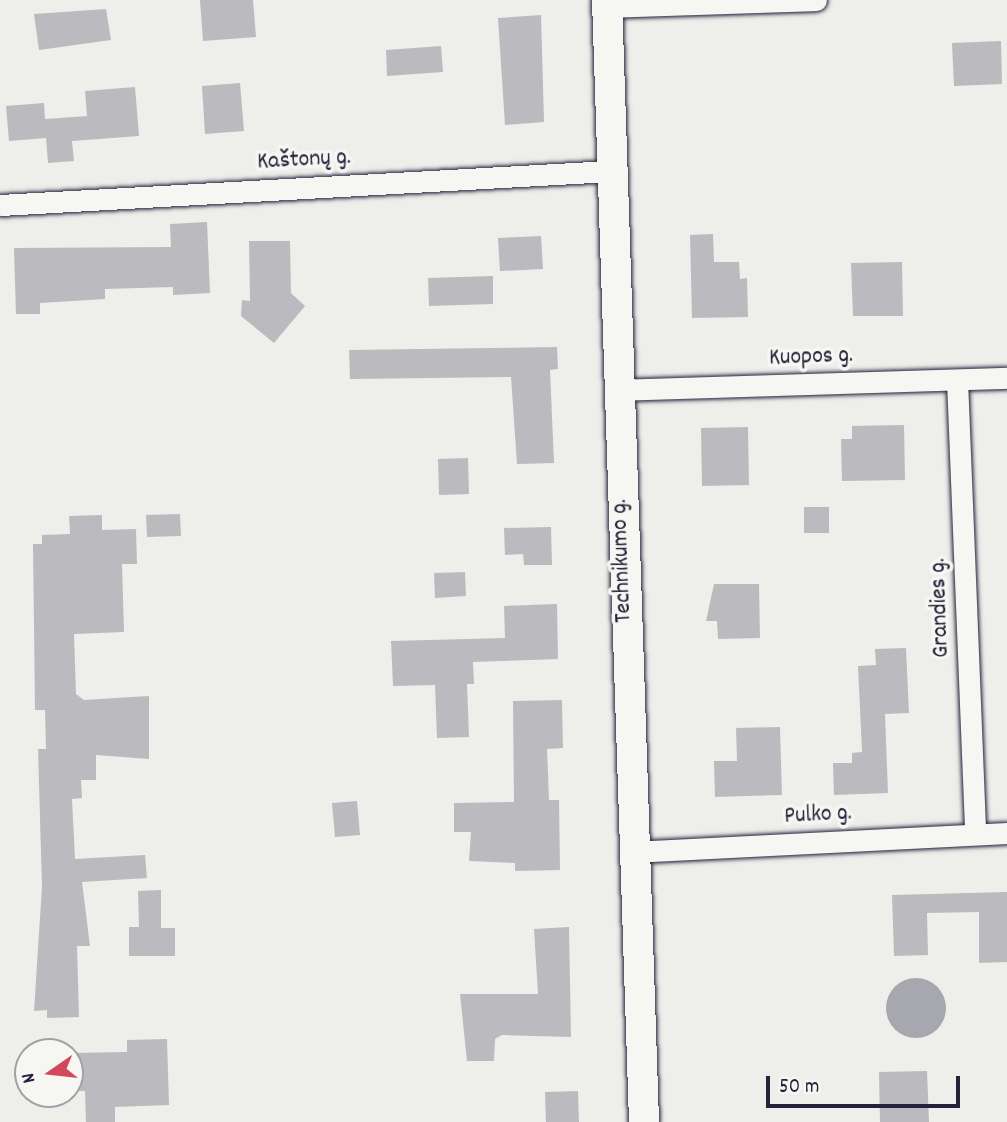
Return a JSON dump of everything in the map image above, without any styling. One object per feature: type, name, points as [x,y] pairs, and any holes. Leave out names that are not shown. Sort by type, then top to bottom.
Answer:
[{"type":"street","points":[[607,4],[816,0]]},
{"type":"street","name":"Technikumo g.","points":[[607,4],[632,852],[644,1122]]},
{"type":"street","name":"Kaštonų g.","points":[[0,205],[611,172]]},
{"type":"street","name":"Kuopos g.","points":[[617,390],[1007,378]]},
{"type":"street","name":"Grandies g.","points":[[957,380],[975,834]]},
{"type":"street","name":"Pulko g.","points":[[632,852],[1007,833]]},
{"type":"shaded area","points":[[916,978],[933,983],[941,991],[946,1008],[941,1025],[933,1033],[916,1038],[899,1033],[891,1025],[886,1008],[891,991],[899,983]]},
{"type":"building","points":[[200,0],[253,0],[256,37],[203,41]]},
{"type":"building","points":[[106,9],[111,40],[39,50],[34,14]]},
{"type":"building","points":[[541,15],[544,122],[505,125],[498,18]]},
{"type":"building","points":[[1001,41],[1002,84],[954,86],[952,43]]},
{"type":"building","points":[[441,46],[443,72],[387,76],[386,50]]},
{"type":"building","points":[[240,83],[244,131],[205,134],[202,86]]},
{"type":"building","points":[[135,87],[139,136],[72,141],[74,161],[48,163],[46,138],[9,141],[6,106],[44,103],[45,119],[87,116],[85,91]]},
{"type":"building","points":[[207,222],[210,293],[173,295],[173,287],[105,289],[105,299],[40,303],[40,314],[16,314],[14,248],[171,247],[170,224]]},
{"type":"building","points":[[713,234],[714,262],[739,262],[740,279],[747,278],[748,317],[692,318],[690,235]]},
{"type":"building","points":[[541,236],[543,269],[500,271],[498,238]]},
{"type":"building","points":[[249,241],[290,241],[291,293],[305,306],[274,343],[241,316],[242,300],[250,301]]},
{"type":"building","points":[[902,262],[903,316],[853,316],[851,263]]},
{"type":"building","points":[[493,276],[493,304],[429,306],[428,278]]},
{"type":"building","points":[[557,347],[558,369],[550,370],[554,463],[517,464],[511,377],[350,379],[349,350]]},
{"type":"building","points":[[904,425],[905,480],[842,481],[841,439],[852,439],[852,426]]},
{"type":"building","points":[[748,427],[749,485],[702,486],[701,428]]},
{"type":"building","points":[[468,458],[469,494],[439,495],[438,459]]},
{"type":"building","points":[[804,507],[829,507],[829,533],[804,533]]},
{"type":"building","points":[[180,514],[181,536],[147,537],[146,515]]},
{"type":"building","points":[[102,515],[102,530],[136,529],[137,564],[122,564],[124,632],[74,634],[76,694],[84,700],[149,696],[149,759],[96,755],[96,780],[81,780],[82,798],[72,799],[75,859],[145,855],[147,878],[82,882],[90,946],[77,946],[79,1017],[47,1018],[47,1010],[34,1011],[42,886],[38,749],[46,749],[45,710],[35,710],[33,544],[42,544],[42,535],[70,534],[69,516]]},
{"type":"building","points":[[551,527],[552,565],[524,565],[523,554],[505,555],[504,528]]},
{"type":"building","points":[[465,572],[466,596],[435,598],[434,573]]},
{"type":"building","points":[[714,584],[759,584],[760,638],[718,639],[717,621],[706,621]]},
{"type":"building","points":[[557,604],[558,659],[473,662],[474,684],[467,684],[469,737],[437,738],[435,685],[393,686],[391,641],[505,638],[504,606]]},
{"type":"building","points":[[906,648],[909,713],[885,714],[888,793],[834,795],[833,763],[852,763],[852,753],[862,752],[858,666],[876,665],[875,649]]},
{"type":"building","points":[[562,700],[563,748],[547,749],[549,800],[559,800],[560,870],[515,871],[515,863],[469,861],[471,832],[454,832],[454,803],[514,802],[513,701]]},
{"type":"building","points":[[780,727],[782,795],[715,797],[714,761],[737,761],[736,728]]},
{"type":"building","points":[[357,801],[360,835],[335,837],[332,803]]},
{"type":"building","points":[[161,890],[161,928],[175,928],[175,956],[129,956],[129,927],[139,927],[138,891]]},
{"type":"building","points":[[1007,892],[1007,962],[979,963],[979,912],[927,913],[928,955],[894,956],[892,895]]},
{"type":"building","points":[[569,927],[571,1037],[502,1035],[495,1039],[494,1061],[467,1061],[460,994],[538,994],[534,929]]},
{"type":"building","points":[[167,1039],[169,1105],[115,1107],[115,1122],[86,1122],[84,1053],[127,1052],[127,1040]]},
{"type":"building","points":[[927,1071],[929,1122],[880,1122],[879,1072]]},
{"type":"building","points":[[578,1091],[579,1122],[546,1122],[545,1092]]}]
